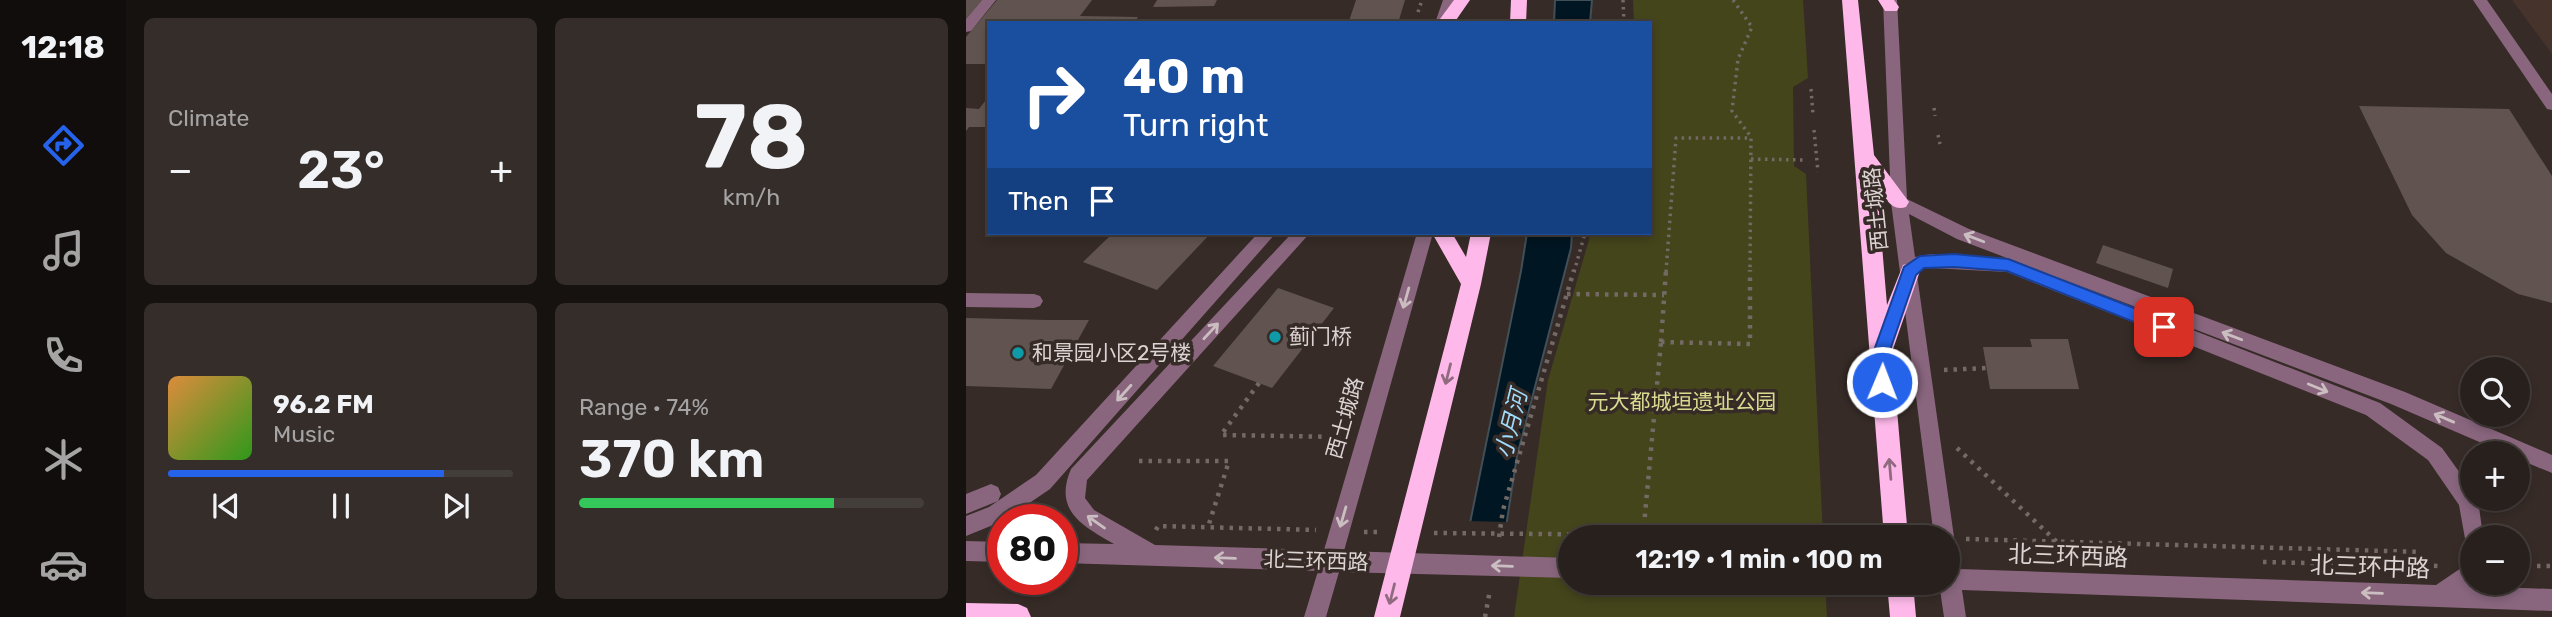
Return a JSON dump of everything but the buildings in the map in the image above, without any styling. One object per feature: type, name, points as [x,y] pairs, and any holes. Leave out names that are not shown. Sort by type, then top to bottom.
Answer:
[{"type":"highway","points":[[1445,21],[1462,0]]},
{"type":"highway","points":[[1518,21],[1519,0]]},
{"type":"highway","name":"西土城路","points":[[1850,0],[1867,159],[1895,525]]},
{"type":"highway","points":[[1867,159],[1899,202]]},
{"type":"highway","points":[[1443,235],[1471,284]]},
{"type":"highway","points":[[1387,617],[1471,284],[1481,235]]},
{"type":"highway","points":[[1880,356],[1910,271]]},
{"type":"highway","points":[[1901,595],[1903,617]]},
{"type":"highway","points":[[966,616],[1018,617]]},
{"type":"street","points":[[966,28],[989,0]]},
{"type":"street","points":[[1444,21],[1450,0]]},
{"type":"street","points":[[2480,0],[2552,105]]},
{"type":"street","name":"西土城路","points":[[1889,2],[1899,202],[1950,525]]},
{"type":"street","points":[[1899,202],[1963,234],[2398,398],[2552,464]]},
{"type":"street","points":[[966,526],[996,513],[1043,481],[1266,235]]},
{"type":"street","points":[[1153,548],[1087,517],[1075,501],[1078,476],[1300,235]]},
{"type":"street","name":"西土城路","points":[[1315,617],[1424,235]]},
{"type":"street","points":[[1910,271],[1920,262],[1931,261],[2008,265],[2372,409],[2435,454],[2469,502],[2472,525]]},
{"type":"street","points":[[966,300],[1034,301]]},
{"type":"street","points":[[966,504],[990,494]]},
{"type":"street","name":"北三环西路","points":[[1078,552],[1153,548],[1558,567]]},
{"type":"street","points":[[966,551],[987,552]]},
{"type":"street","name":"北三环西路","points":[[1960,579],[2187,586]]},
{"type":"street","points":[[2441,596],[2460,581]]},
{"type":"street","name":"北三环中路","points":[[2187,586],[2552,600]]},
{"type":"street","points":[[1952,595],[1955,617]]},
{"type":"path","points":[[1418,12],[1422,0]]},
{"type":"path","points":[[1623,0],[1624,21]]},
{"type":"path","points":[[1661,342],[1750,344],[1751,138],[1732,111],[1738,59],[1752,27],[1733,0]]},
{"type":"path","points":[[1811,89],[1813,115]]},
{"type":"path","points":[[1934,108],[1935,116]]},
{"type":"path","points":[[1814,130],[1818,172]]},
{"type":"path","points":[[1938,135],[1940,144]]},
{"type":"path","points":[[1644,525],[1676,138],[1751,138]]},
{"type":"path","points":[[1751,159],[1804,160]]},
{"type":"path","points":[[1503,510],[1584,235]]},
{"type":"path","points":[[1567,294],[1664,295]]},
{"type":"path","points":[[1952,369],[1986,368]]},
{"type":"path","points":[[1259,383],[1221,435],[1354,437]]},
{"type":"path","points":[[1954,445],[2057,542]]},
{"type":"path","points":[[1139,461],[1229,461],[1208,527]]},
{"type":"path","points":[[1153,548],[1158,526],[1299,530]]},
{"type":"path","points":[[1531,536],[1558,536]]},
{"type":"path","points":[[1960,538],[2421,552]]},
{"type":"path","points":[[2249,562],[2445,566]]},
{"type":"path","points":[[2530,566],[2552,566]]},
{"type":"shaded area","points":[[2512,0],[2552,0],[2552,54]]},
{"type":"green space","name":"元大都城垣遗址公园","points":[[1633,0],[1803,0],[1808,78],[1793,87],[1794,166],[1806,174],[1822,525],[1558,525],[1558,595],[1826,595],[1827,617],[1514,617],[1548,380],[1590,235],[1652,235],[1652,21],[1634,21]]},
{"type":"water","points":[[1555,0],[1592,0],[1590,21],[1554,21]]},
{"type":"water","name":"小月河","points":[[1527,235],[1572,235],[1571,248],[1517,456],[1492,617],[1451,617]]},
{"type":"pier","points":[[1467,521],[1510,522],[1495,617],[1447,617]]},
{"type":"place","name":"蓟门桥","points":[[1275,337]]},
{"type":"place","name":"和景园小区2号楼","points":[[1018,353]]},
{"type":"route","points":[[1882,382],[1880,356],[1910,271],[1920,262],[1954,261],[2008,265],[2164,327]]}]
